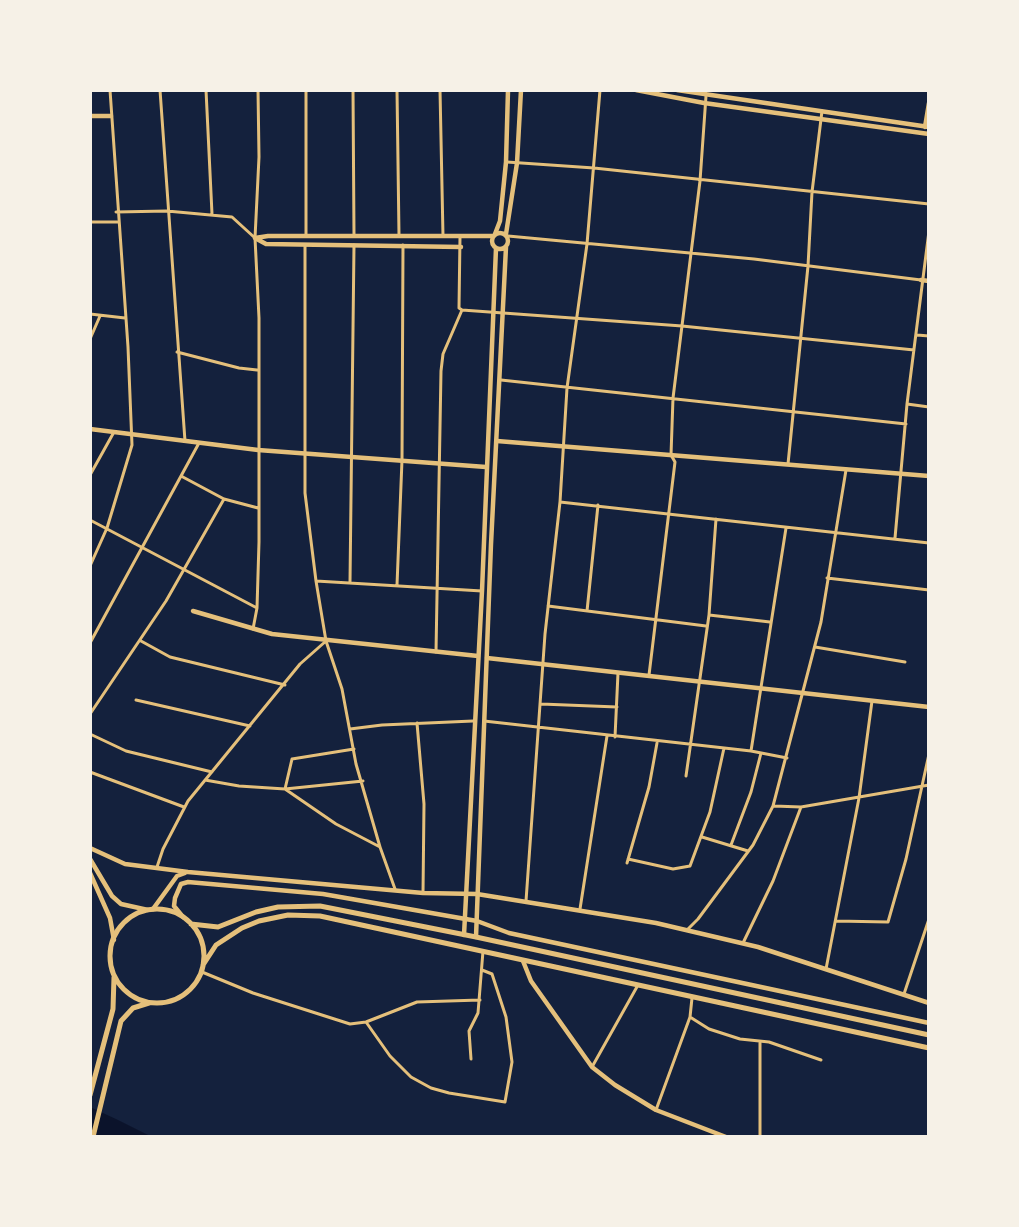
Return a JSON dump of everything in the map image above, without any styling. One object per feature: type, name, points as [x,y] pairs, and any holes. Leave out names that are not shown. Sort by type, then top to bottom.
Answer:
[{"type":"highway","points":[[191,924],[218,927],[256,912],[300,905],[320,906],[476,937],[929,1035]]},
{"type":"highway","points":[[93,1137],[121,1021],[133,1008],[168,1002],[182,996],[194,986],[202,972],[202,941],[191,924],[169,910],[151,910],[125,921],[114,939],[111,963],[114,973],[125,990],[137,999],[152,1003]]},
{"type":"highway","points":[[203,965],[216,945],[227,936],[260,921],[288,915],[320,916],[929,1048]]},
{"type":"highway","points":[[90,1095],[113,1009],[114,973]]},
{"type":"street","points":[[90,566],[107,528],[129,461],[132,435],[110,90]]},
{"type":"street","points":[[160,90],[185,441]]},
{"type":"street","points":[[206,90],[212,214]]},
{"type":"street","points":[[253,629],[257,608],[258,508],[259,318],[255,238],[259,158],[258,90]]},
{"type":"street","points":[[306,90],[306,237]]},
{"type":"street","points":[[353,90],[354,237]]},
{"type":"street","points":[[397,90],[399,237]]},
{"type":"street","points":[[440,90],[443,238]]},
{"type":"street","points":[[464,935],[473,721],[482,591],[496,248],[492,242],[500,221],[506,162],[508,90]]},
{"type":"street","points":[[476,937],[507,235],[517,163],[521,90]]},
{"type":"street","points":[[526,901],[548,606],[560,502],[567,388],[587,244],[600,90]]},
{"type":"street","points":[[636,90],[704,103],[929,134]]},
{"type":"street","points":[[677,90],[927,127],[929,103]]},
{"type":"street","points":[[649,675],[675,462],[671,455],[673,398],[700,181],[706,96]]},
{"type":"street","points":[[788,465],[808,266],[812,192],[822,111]]},
{"type":"street","points":[[90,116],[111,116]]},
{"type":"street","points":[[506,162],[594,168],[929,204]]},
{"type":"street","points":[[116,212],[167,211],[232,217],[255,238],[266,244],[461,247]]},
{"type":"street","points":[[90,222],[117,222]]},
{"type":"street","points":[[895,538],[903,474],[907,404],[929,231]]},
{"type":"street","points":[[255,238],[443,238],[507,235],[929,281]]},
{"type":"street","points":[[460,237],[459,308],[462,310]]},
{"type":"street","points":[[305,244],[305,493],[316,581],[326,641],[342,689],[354,748],[380,847],[395,889]]},
{"type":"street","points":[[350,582],[354,244]]},
{"type":"street","points":[[398,585],[402,460],[403,245]]},
{"type":"street","points":[[496,248],[507,247]]},
{"type":"street","points":[[462,310],[682,327],[914,350]]},
{"type":"street","points":[[436,652],[443,354],[462,310]]},
{"type":"street","points":[[90,314],[125,318]]},
{"type":"street","points":[[90,339],[100,315]]},
{"type":"street","points":[[917,335],[929,336]]},
{"type":"street","points":[[177,352],[257,370]]},
{"type":"street","points":[[501,380],[906,424]]},
{"type":"street","points":[[907,404],[929,407]]},
{"type":"street","points":[[90,429],[258,450],[486,467]]},
{"type":"street","points":[[90,475],[114,432]]},
{"type":"street","points":[[497,441],[929,476]]},
{"type":"street","points":[[90,643],[144,549],[199,443]]},
{"type":"street","points":[[687,930],[698,920],[748,851],[773,806],[814,647],[837,531],[846,470]]},
{"type":"street","points":[[181,476],[224,499],[258,508]]},
{"type":"street","points":[[90,714],[141,640],[224,499]]},
{"type":"street","points":[[560,502],[929,543]]},
{"type":"street","points":[[587,610],[598,505]]},
{"type":"street","points":[[686,776],[709,615],[716,519]]},
{"type":"street","points":[[90,520],[257,608]]},
{"type":"street","points":[[751,751],[786,527]]},
{"type":"street","points":[[827,579],[929,590]]},
{"type":"street","points":[[316,581],[482,591]]},
{"type":"street","points":[[548,606],[706,626]]},
{"type":"street","points":[[193,611],[253,629],[326,641],[478,656]]},
{"type":"street","points":[[709,615],[770,622]]},
{"type":"street","points":[[141,640],[170,657],[285,685]]},
{"type":"street","points":[[157,867],[184,807],[300,664],[326,641]]},
{"type":"street","points":[[814,647],[904,662]]},
{"type":"street","points":[[487,658],[929,707]]},
{"type":"street","points":[[615,737],[618,672]]},
{"type":"street","points":[[136,700],[250,726]]},
{"type":"street","points":[[826,969],[859,798],[872,701]]},
{"type":"street","points":[[541,704],[617,707]]},
{"type":"street","points":[[350,729],[473,721]]},
{"type":"street","points":[[484,721],[751,751],[787,758]]},
{"type":"street","points":[[417,723],[424,804],[423,892]]},
{"type":"street","points":[[90,734],[126,751],[212,772]]},
{"type":"street","points":[[580,909],[607,736]]},
{"type":"street","points":[[657,742],[649,787],[627,861],[673,869],[690,866],[702,837],[724,748]]},
{"type":"street","points":[[285,789],[291,759],[354,748]]},
{"type":"street","points":[[731,845],[751,792],[761,753]]},
{"type":"street","points":[[836,921],[888,922],[929,754]]},
{"type":"street","points":[[90,772],[184,807]]},
{"type":"street","points":[[205,780],[239,786],[285,789],[363,781]]},
{"type":"street","points":[[773,806],[801,807],[929,785]]},
{"type":"street","points":[[285,789],[336,824],[380,847]]},
{"type":"street","points":[[743,942],[773,881],[801,807]]},
{"type":"street","points":[[702,837],[748,851]]},
{"type":"street","points":[[90,848],[125,864],[188,872],[423,892],[467,893],[580,909],[743,942],[929,1003]]},
{"type":"street","points":[[90,859],[112,896],[121,904],[151,910],[177,876],[188,872]]},
{"type":"street","points":[[90,873],[110,918],[114,939]]},
{"type":"street","points":[[183,917],[174,906],[181,884],[196,881],[302,891],[477,921],[509,933],[929,1023]]},
{"type":"street","points":[[903,995],[929,919]]},
{"type":"street","points":[[471,1059],[470,1031],[478,1013],[483,951]]},
{"type":"street","points":[[524,961],[531,981],[592,1067],[615,1085],[656,1110],[726,1137]]},
{"type":"street","points":[[366,1022],[390,1056],[411,1077],[431,1088],[458,1095],[505,1102],[512,1062],[506,1017],[492,974],[482,970]]},
{"type":"street","points":[[202,972],[253,993],[350,1024],[366,1022],[417,1002],[480,1000]]},
{"type":"street","points":[[592,1067],[638,985]]},
{"type":"street","points":[[656,1110],[690,1017],[693,998]]},
{"type":"street","points":[[690,1017],[709,1029],[760,1043],[769,1042],[821,1060]]},
{"type":"street","points":[[760,1043],[760,1137]]},
{"type":"water","points":[[90,1107],[118,1120],[152,1137],[90,1137]]}]
